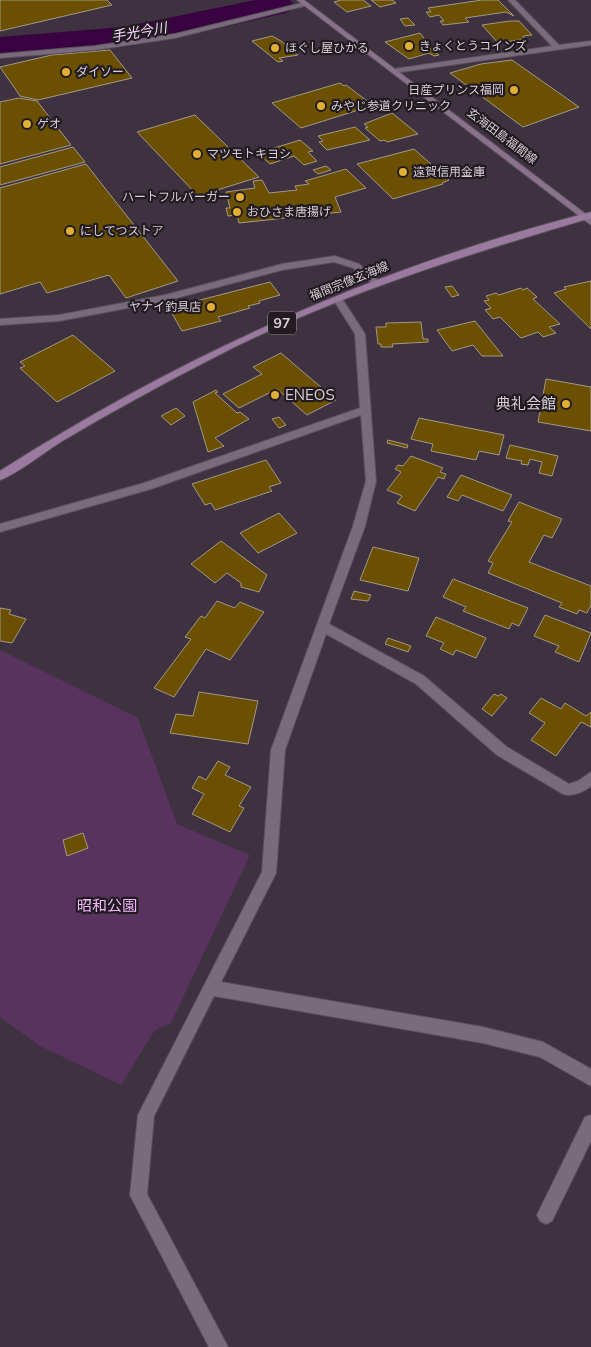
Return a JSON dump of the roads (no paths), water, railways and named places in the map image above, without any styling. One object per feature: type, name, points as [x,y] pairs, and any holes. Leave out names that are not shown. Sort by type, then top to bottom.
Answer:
[{"type":"main road","name":"玄海田島福間線","points":[[303,2],[589,218]]},
{"type":"main road","name":"福間宗像玄海線","points":[[0,476],[92,419],[164,379],[224,349],[338,299],[439,261],[589,218]]},
{"type":"street","points":[[511,0],[557,47]]},
{"type":"street","points":[[0,56],[95,48],[175,36],[303,2]]},
{"type":"street","points":[[394,71],[591,43]]},
{"type":"street","points":[[0,322],[59,318],[146,302],[282,267],[335,259],[356,266],[377,283]]},
{"type":"street","points":[[219,1347],[138,1194],[146,1115],[269,873],[278,750],[359,526],[371,481],[360,334],[338,299]]},
{"type":"street","points":[[0,528],[147,486],[367,409]]},
{"type":"street","points":[[322,626],[420,680],[502,750],[568,790],[582,786],[591,778]]},
{"type":"street","points":[[210,988],[483,1035],[543,1050],[591,1078]]},
{"type":"street","points":[[546,1214],[591,1123]]},
{"type":"waterway","name":"手光今川","points":[[0,48],[124,37],[186,26],[277,5]]},
{"type":"place","name":"きょくとうコインズ","points":[[409,46]]},
{"type":"place","name":"ほぐし屋ひかる","points":[[275,48]]},
{"type":"place","name":"ダイソー","points":[[66,72]]},
{"type":"place","name":"日産プリンス福岡","points":[[514,90]]},
{"type":"place","name":"みやじ参道クリニック","points":[[321,106]]},
{"type":"place","name":"ゲオ","points":[[27,124]]},
{"type":"place","name":"マツモトキヨシ","points":[[197,154]]},
{"type":"place","name":"遠賀信用金庫","points":[[403,172]]},
{"type":"place","name":"ハートフルバーガー","points":[[240,197]]},
{"type":"place","name":"おひさま唐揚げ","points":[[237,212]]},
{"type":"place","name":"にしてつストア","points":[[70,231]]},
{"type":"place","name":"ヤナイ釣具店","points":[[211,307]]},
{"type":"place","name":"ENEOS","points":[[275,395]]},
{"type":"place","name":"典礼会館","points":[[566,404]]},
{"type":"park label","name":"昭和公園","points":[[107,906]]}]
